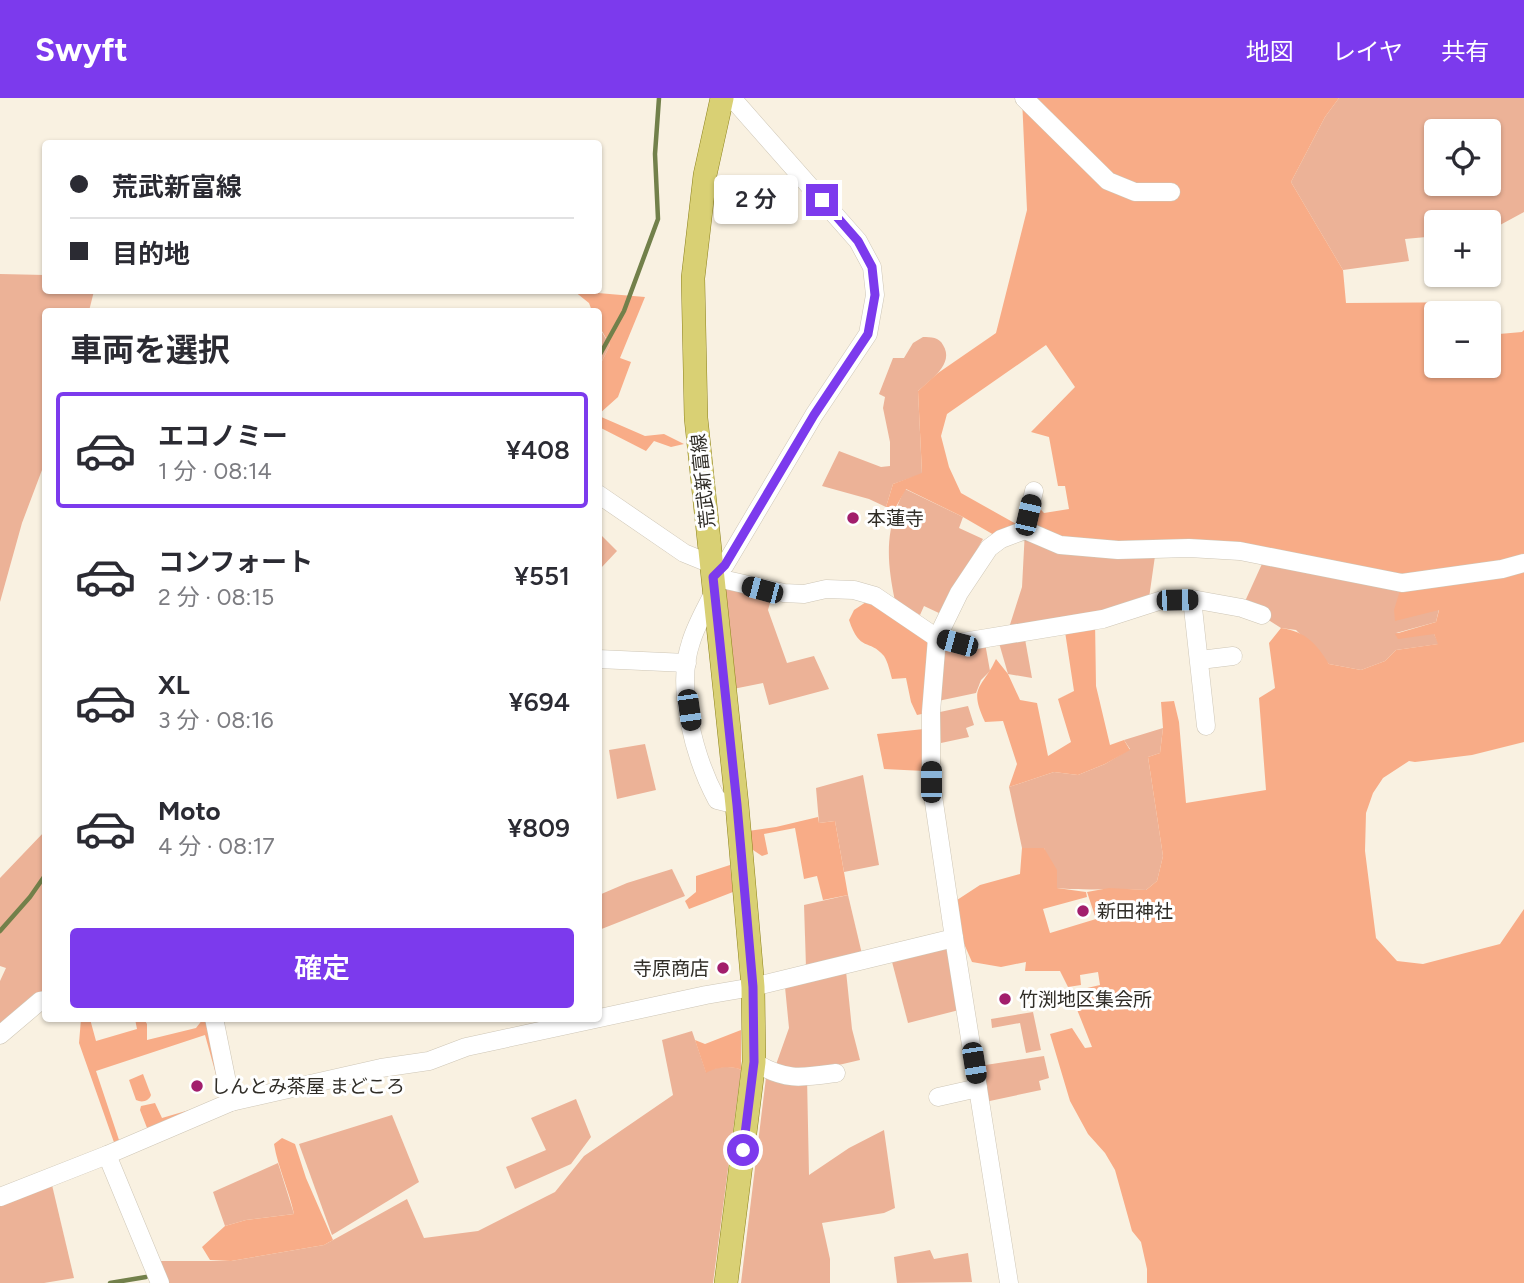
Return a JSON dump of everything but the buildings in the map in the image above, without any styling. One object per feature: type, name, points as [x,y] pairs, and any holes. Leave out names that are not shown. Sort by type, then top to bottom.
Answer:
[{"type":"main road","name":"荒武新富線","points":[[722,98],[705,175],[693,278],[696,418],[737,805],[753,987],[754,1062],[726,1283]]},
{"type":"street","points":[[732,98],[858,241],[872,267],[875,295],[868,334],[814,415],[725,565],[713,578],[690,642],[686,691],[694,748],[717,800],[737,805]]},
{"type":"street","points":[[1024,98],[1108,181],[1135,192],[1171,192]]},
{"type":"street","points":[[1025,530],[1034,491]]},
{"type":"street","points":[[602,497],[684,553],[713,578],[784,593],[804,594],[826,589],[875,596],[937,638],[957,643],[1103,619],[1162,600],[1192,599],[1242,608],[1262,615]]},
{"type":"street","points":[[1009,1283],[931,782],[931,712],[937,638],[959,593],[989,548],[1001,539],[1025,530],[1060,545],[1118,550],[1189,548],[1240,551],[1402,583],[1502,569],[1524,563]]},
{"type":"street","points":[[1192,599],[1206,726]]},
{"type":"street","points":[[1200,660],[1233,656]]},
{"type":"street","points":[[602,659],[687,663]]},
{"type":"street","points":[[602,1018],[753,987],[954,938]]},
{"type":"street","points":[[0,1035],[42,1001]]},
{"type":"street","points":[[215,1022],[232,1102]]},
{"type":"street","points":[[0,1197],[232,1102],[381,1068],[429,1061],[466,1047],[581,1022]]},
{"type":"street","points":[[754,1062],[773,1073],[792,1077],[836,1073]]},
{"type":"street","points":[[938,1097],[978,1088]]},
{"type":"street","points":[[107,1155],[160,1283]]},
{"type":"shaded area","points":[[1022,98],[1339,98],[1325,117],[1291,182],[1343,270],[1346,303],[1424,302],[1424,378],[1501,378],[1501,334],[1524,330],[1524,742],[1472,755],[1409,761],[1383,778],[1373,793],[1366,813],[1365,851],[1376,938],[1397,961],[1423,964],[1500,944],[1524,909],[1524,1283],[1147,1283],[1141,1242],[1132,1231],[1115,1170],[1105,1153],[1088,1134],[1070,1101],[1050,1034],[1072,1028],[1085,1048],[1092,1047],[1070,992],[1100,985],[1098,972],[1080,975],[1081,985],[1068,987],[1060,971],[1025,971],[1026,962],[1001,967],[972,962],[958,930],[957,900],[980,885],[1020,874],[1022,848],[1044,848],[1057,870],[1057,888],[1086,892],[1087,897],[1043,909],[1050,933],[1096,919],[1087,892],[1109,888],[1146,890],[1157,881],[1163,856],[1148,757],[1160,753],[1163,728],[1161,702],[1174,701],[1179,722],[1186,803],[1266,790],[1259,698],[1275,688],[1269,643],[1281,628],[1297,632],[1310,640],[1329,664],[1361,670],[1385,661],[1396,650],[1438,644],[1434,634],[1398,639],[1395,634],[1436,622],[1439,610],[1395,621],[1394,610],[1402,584],[1313,564],[1118,550],[1025,530],[1001,539],[906,489],[893,512],[886,507],[893,484],[922,473],[918,391],[938,373],[996,333],[1027,210]],"holes":[[[1046,345],[1075,387],[1031,432],[1049,437],[1058,486],[1065,486],[1069,509],[1044,513],[1032,500],[1025,529],[961,493],[949,467],[941,436],[947,414]]]},
{"type":"shaded area","points":[[1339,98],[1524,98],[1524,212],[1501,224],[1501,210],[1424,210],[1424,237],[1405,239],[1409,261],[1343,270],[1291,182],[1325,117]]},
{"type":"shaded area","points":[[0,274],[42,275],[42,294],[93,294],[90,308],[42,308],[42,470],[22,523],[0,602]]},
{"type":"shaded area","points":[[578,294],[645,297],[620,358],[631,362],[618,397],[602,411],[602,361],[610,345],[602,331],[602,308],[591,308]]},
{"type":"shaded area","points":[[602,332],[610,345],[602,361]]},
{"type":"shaded area","points":[[923,337],[939,340],[946,352],[946,359],[940,371],[918,391],[922,474],[893,484],[886,507],[869,499],[822,486],[839,451],[881,467],[890,466],[890,442],[883,408],[885,397],[879,394],[893,358],[904,358],[913,343]]},
{"type":"shaded area","points":[[602,417],[645,436],[664,434],[684,444],[671,447],[654,441],[646,451],[602,429]]},
{"type":"shaded area","points":[[905,489],[963,517],[959,528],[983,539],[941,614],[924,606],[920,615],[895,601],[889,544],[898,503]]},
{"type":"shaded area","points":[[1025,530],[1156,549],[1148,605],[1007,634],[1022,587]]},
{"type":"shaded area","points":[[602,536],[617,551],[602,567]]},
{"type":"shaded area","points":[[1266,555],[1361,574],[1439,609],[1436,622],[1396,633],[1434,634],[1439,644],[1396,650],[1385,661],[1361,670],[1329,664],[1296,630],[1281,628],[1259,614],[1242,608]]},
{"type":"shaded area","points":[[721,580],[773,592],[768,610],[787,663],[814,656],[829,689],[769,705],[763,683],[733,689]]},
{"type":"shaded area","points":[[875,596],[937,638],[931,712],[917,715],[906,678],[892,679],[884,656],[861,641],[853,630],[849,620],[854,610]]},
{"type":"shaded area","points":[[1095,620],[1096,686],[1110,745],[1124,740],[1130,750],[1078,775],[1054,772],[1009,787],[1017,764],[1003,721],[985,722],[978,701],[979,688],[996,659],[1008,674],[1020,700],[1037,703],[1048,756],[1071,742],[1058,699],[1074,691],[1064,625]]},
{"type":"shaded area","points":[[1025,639],[1032,678],[1008,674],[999,643]]},
{"type":"shaded area","points":[[985,643],[990,671],[981,680],[976,693],[938,701],[944,650]]},
{"type":"shaded area","points":[[968,706],[974,725],[966,728],[969,737],[941,743],[940,712]]},
{"type":"shaded area","points":[[1163,728],[1160,753],[1148,757],[1163,856],[1157,881],[1146,890],[1057,888],[1044,848],[1022,848],[1009,787],[1054,772],[1078,775],[1105,764],[1130,749],[1124,740]]},
{"type":"shaded area","points":[[924,729],[924,771],[884,769],[877,734]]},
{"type":"shaded area","points":[[645,744],[656,790],[617,799],[609,750]]},
{"type":"shaded area","points":[[863,775],[879,865],[844,872],[835,821],[819,823],[816,788]]},
{"type":"shaded area","points":[[818,817],[819,823],[835,821],[848,895],[823,900],[817,876],[804,879],[795,828],[764,834],[768,854],[762,856],[750,848],[748,831]]},
{"type":"shaded area","points":[[42,834],[42,1002],[0,1034],[0,981],[6,968],[0,966],[0,878]]},
{"type":"shaded area","points":[[730,865],[733,892],[689,909],[685,901],[696,892],[696,876]]},
{"type":"shaded area","points":[[672,869],[685,896],[602,929],[602,894]]},
{"type":"shaded area","points":[[848,895],[862,954],[806,967],[804,905]]},
{"type":"shaded area","points":[[947,946],[959,1010],[908,1023],[891,958]]},
{"type":"shaded area","points":[[846,971],[852,1029],[860,1060],[830,1067],[807,1077],[809,1175],[849,1148],[884,1130],[895,1208],[884,1213],[822,1223],[830,1259],[830,1283],[741,1283],[767,1069],[773,1073],[789,1028],[785,987]]},
{"type":"shaded area","points":[[1033,1012],[1041,1050],[1026,1053],[1020,1023],[992,1028],[991,1019]]},
{"type":"shaded area","points":[[81,1022],[91,1022],[96,1041],[137,1029],[136,1022],[146,1022],[147,1040],[196,1028],[201,1022],[214,1022],[228,1100],[149,1133],[140,1110],[141,1106],[155,1103],[162,1118],[196,1108],[222,1096],[205,1035],[96,1071],[121,1146],[116,1148],[79,1043]]},
{"type":"shaded area","points":[[741,1030],[741,1070],[724,1067],[706,1073],[695,1040],[705,1044]]},
{"type":"shaded area","points":[[692,1031],[706,1072],[724,1067],[741,1070],[713,1283],[160,1283],[150,1261],[231,1261],[324,1245],[407,1199],[424,1238],[478,1231],[555,1192],[584,1156],[673,1095],[662,1040]]},
{"type":"shaded area","points":[[1044,1056],[1049,1078],[1039,1081],[1041,1090],[985,1102],[979,1066]]},
{"type":"shaded area","points":[[143,1074],[151,1095],[147,1100],[141,1101],[136,1100],[129,1080]]},
{"type":"shaded area","points":[[576,1099],[591,1137],[571,1164],[515,1189],[506,1167],[546,1150],[531,1118]]},
{"type":"shaded area","points":[[392,1115],[419,1182],[332,1235],[299,1144]]},
{"type":"shaded area","points":[[282,1138],[295,1144],[306,1178],[333,1240],[324,1245],[231,1261],[210,1260],[202,1247],[225,1226],[246,1220],[294,1214],[274,1144]]},
{"type":"shaded area","points":[[278,1163],[294,1214],[246,1220],[225,1226],[213,1192]]},
{"type":"shaded area","points":[[52,1185],[74,1278],[44,1283],[0,1283],[0,1204]]},
{"type":"shaded area","points":[[930,1250],[934,1259],[968,1253],[972,1282],[897,1283],[894,1257]]},
{"type":"waterway","points":[[602,351],[624,311],[658,219],[655,154],[659,98]]},
{"type":"waterway","points":[[0,931],[42,880]]},
{"type":"waterway","points":[[110,1283],[146,1277]]},
{"type":"place","name":"本蓮寺","points":[[853,518]]},
{"type":"place","name":"新田神社","points":[[1083,911]]},
{"type":"place","name":"寺原商店","points":[[723,968]]},
{"type":"place","name":"竹渕地区集会所","points":[[1005,999]]},
{"type":"place","name":"しんとみ茶屋 まどころ","points":[[197,1086]]},
{"type":"route","points":[[743,1150],[754,1062],[753,987],[713,577],[725,565],[814,415],[868,334],[875,295],[872,267],[858,241],[822,200]]}]
